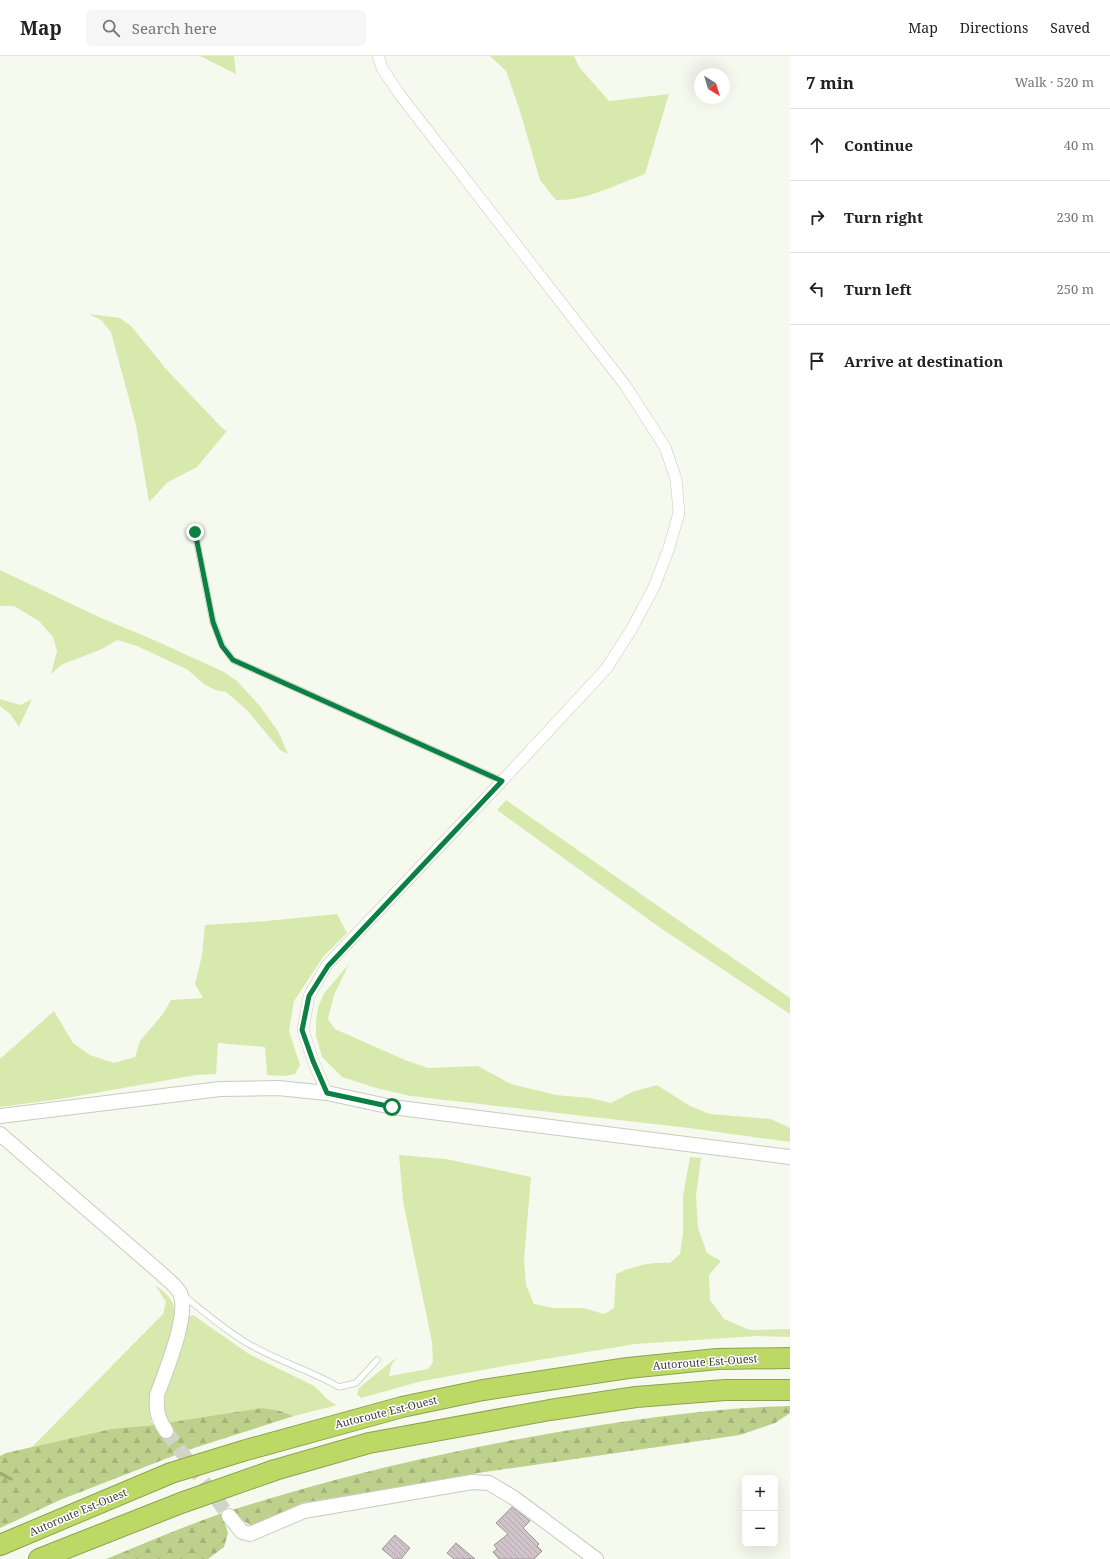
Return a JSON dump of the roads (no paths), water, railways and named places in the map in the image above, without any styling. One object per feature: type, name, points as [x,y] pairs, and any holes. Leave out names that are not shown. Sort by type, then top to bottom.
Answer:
[{"type":"highway","name":"Autoroute Est-Ouest","points":[[0,1545],[171,1473],[246,1450],[402,1407],[483,1390],[628,1368],[717,1359],[790,1358]]},
{"type":"highway","points":[[39,1559],[166,1509],[268,1473],[369,1443],[550,1410],[636,1397],[725,1390],[790,1390]]},
{"type":"street","points":[[327,1093],[313,1061],[302,1030],[309,996],[328,966],[606,669],[631,630],[654,587],[669,548],[679,513],[676,479],[665,447],[626,385],[400,96],[382,68],[378,56]]},
{"type":"street","points":[[0,1116],[220,1089],[278,1088],[327,1093],[392,1107],[790,1157]]},
{"type":"street","points":[[0,1134],[163,1275],[180,1292],[183,1309],[179,1328],[158,1395],[156,1407],[158,1418],[166,1431]]},
{"type":"street","points":[[229,1516],[242,1532],[250,1534],[304,1511],[472,1482],[488,1483],[514,1498],[596,1559]]},
{"type":"lane","points":[[195,532],[213,622],[222,646],[233,660],[502,781]]},
{"type":"lane","points":[[180,1292],[247,1343],[278,1359],[321,1376],[339,1387],[356,1383],[377,1360]]},
{"type":"waterway","points":[[0,1473],[11,1479]]},
{"type":"tunnel","points":[[166,1431],[229,1516]]}]
